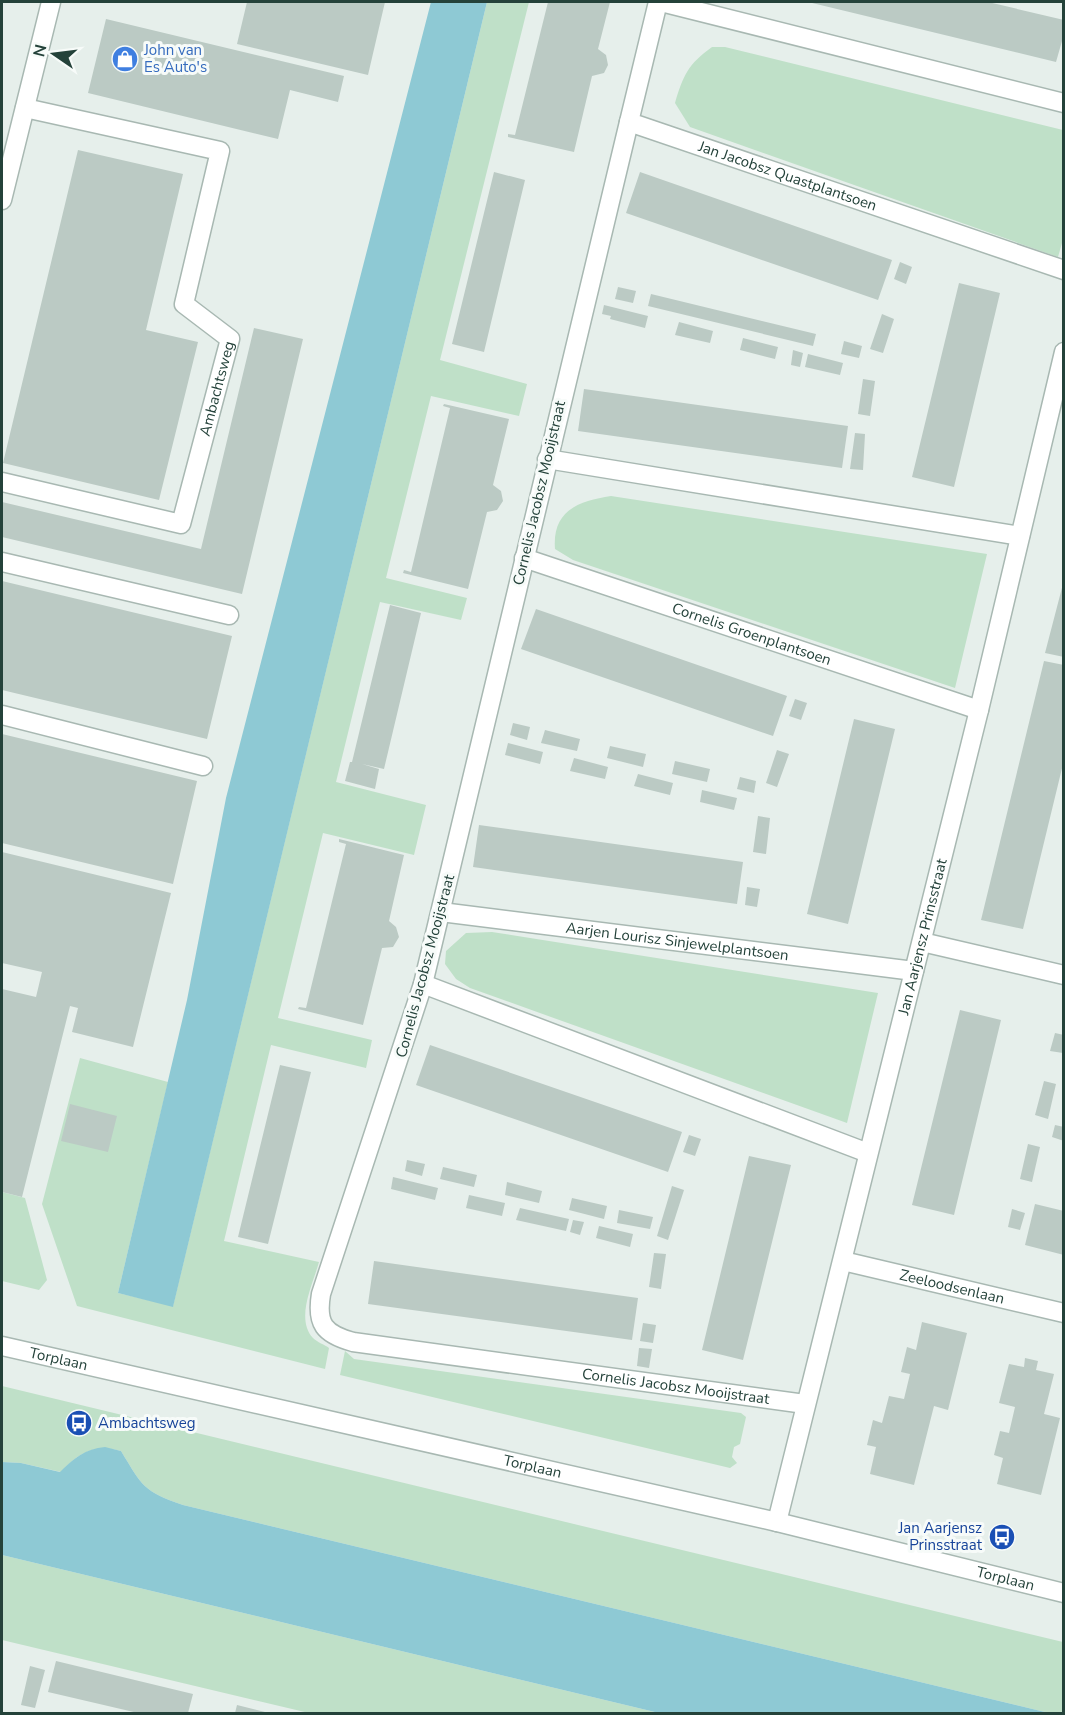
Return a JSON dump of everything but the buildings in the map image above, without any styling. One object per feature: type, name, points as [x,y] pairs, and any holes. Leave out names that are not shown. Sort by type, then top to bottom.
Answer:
[{"type":"street","points":[[2,200],[51,2]]},
{"type":"street","points":[[629,122],[659,2],[1064,104]]},
{"type":"street","name":"Ambachtsweg","points":[[2,482],[181,524],[230,339],[184,304],[220,151],[25,108]]},
{"type":"street","name":"Jan Jacobsz Quastplantsoen","points":[[629,122],[1064,270]]},
{"type":"street","name":"Cornelis Jacobsz Mooijstraat","points":[[629,122],[423,984],[321,1294],[318,1312],[324,1327],[339,1338],[353,1342],[805,1404]]},
{"type":"street","name":"Jan Aarjensz Prinsstraat","points":[[777,1522],[980,710],[1064,352]]},
{"type":"street","points":[[547,459],[1020,536]]},
{"type":"street","name":"Cornelis Groenplantsoen","points":[[524,558],[980,710]]},
{"type":"street","points":[[2,562],[229,615]]},
{"type":"street","points":[[2,715],[203,766]]},
{"type":"street","name":"Aarjen Lourisz Sinjewelplantsoen","points":[[441,912],[914,971]]},
{"type":"street","points":[[922,942],[1064,975]]},
{"type":"street","points":[[423,984],[868,1153]]},
{"type":"street","name":"Zeeloodsenlaan","points":[[843,1262],[1064,1313]]},
{"type":"street","name":"Torplaan","points":[[2,1346],[777,1522],[1064,1593]]},
{"type":"green space","points":[[487,2],[529,2],[440,360],[527,384],[519,416],[431,396],[386,578],[467,598],[461,620],[380,602],[336,782],[426,805],[414,855],[323,833],[278,1018],[372,1040],[366,1068],[271,1045],[224,1241],[319,1262],[305,1311],[308,1330],[313,1338],[329,1348],[325,1369],[77,1306],[42,1204],[80,1058],[168,1082],[118,1293],[173,1306]]},
{"type":"green space","points":[[712,47],[725,47],[1063,130],[1064,236],[1058,257],[690,127],[675,103],[688,71],[697,59]]},
{"type":"green space","points":[[611,496],[987,554],[955,688],[573,560],[555,549],[558,525],[570,510],[588,501]]},
{"type":"green space","points":[[492,932],[878,993],[847,1123],[470,988],[456,979],[445,964],[446,951],[466,933]]},
{"type":"green space","points":[[2,1192],[25,1198],[47,1280],[39,1290],[2,1281]]},
{"type":"green space","points":[[345,1351],[354,1359],[741,1413],[746,1417],[740,1444],[734,1447],[732,1457],[737,1463],[730,1468],[340,1375]]},
{"type":"green space","points":[[2,1386],[1063,1642],[1063,1713],[1049,1713],[183,1505],[160,1496],[145,1486],[121,1451],[95,1449],[88,1451],[74,1459],[61,1472],[21,1463],[2,1462]]},
{"type":"green space","points":[[2,1555],[659,1713],[309,1713],[2,1640]]},
{"type":"water","points":[[431,2],[487,2],[173,1307],[118,1293],[187,1000],[226,798]]},
{"type":"water","points":[[105,1447],[121,1451],[145,1486],[160,1496],[183,1505],[1049,1713],[659,1713],[2,1555],[2,1462],[21,1463],[60,1472],[80,1455]]},
{"type":"place","name":"John van Es Auto's","points":[[125,59]]},
{"type":"place","name":"Ambachtsweg","points":[[79,1423]]},
{"type":"place","name":"Jan Aarjensz Prinsstraat","points":[[1002,1537]]}]
